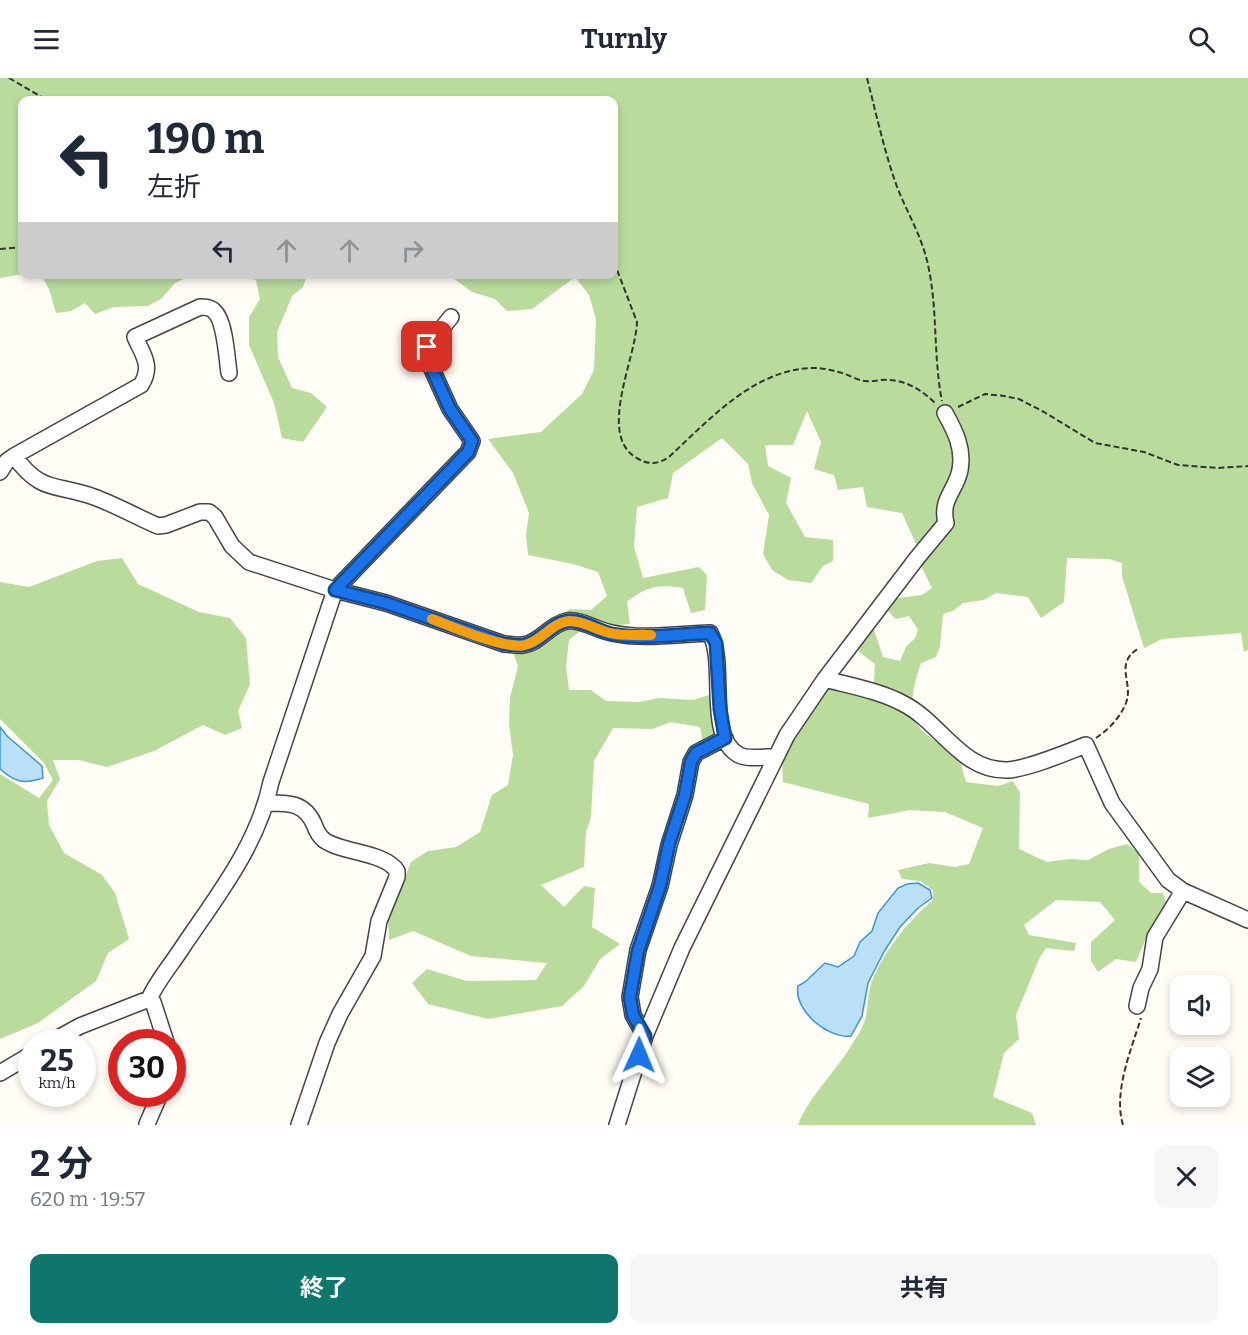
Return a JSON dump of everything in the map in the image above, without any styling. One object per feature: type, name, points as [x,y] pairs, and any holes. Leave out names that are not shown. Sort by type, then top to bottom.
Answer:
[{"type":"street","points":[[0,472],[7,461],[14,456],[141,384],[147,376],[148,367],[135,337],[200,307],[216,312],[219,318],[229,373]]},
{"type":"street","points":[[75,1029],[149,999],[253,838],[267,803],[271,783],[335,590],[468,452],[472,441],[450,409],[426,356],[427,347],[452,317]]},
{"type":"street","points":[[616,1125],[645,1036],[682,948],[787,735],[825,679],[946,523],[945,503],[960,472],[960,459],[958,438],[945,413]]},
{"type":"street","points":[[14,456],[35,480],[48,486],[94,497],[158,526],[200,512],[209,512],[215,517],[232,546],[249,562],[335,590],[386,603],[504,644],[524,645],[536,640],[550,629],[569,621],[579,622],[612,634],[633,636],[710,633],[716,643],[720,709],[725,738],[729,746],[740,755],[776,757]]},
{"type":"street","points":[[825,679],[884,695],[906,704],[972,762],[989,768],[1008,770],[1086,745],[1112,803],[1168,880],[1183,891],[1248,920]]},
{"type":"street","points":[[645,1036],[633,1015],[630,997],[638,951],[660,886],[669,844],[685,795],[691,762],[696,753],[725,738]]},
{"type":"street","points":[[267,803],[289,803],[302,807],[310,815],[320,836],[325,841],[388,863],[397,871],[397,877],[379,921],[373,956],[340,1014],[327,1043],[299,1125]]},
{"type":"street","points":[[1137,1006],[1141,988],[1150,969],[1155,937],[1183,891]]},
{"type":"street","points":[[149,999],[153,1002],[162,1029]]},
{"type":"street","points":[[0,1073],[18,1062]]},
{"type":"street","points":[[146,1125],[154,1107]]},
{"type":"path","points":[[9,78],[40,96]]},
{"type":"path","points":[[867,78],[896,183],[922,244],[928,265],[934,305],[939,384],[945,413]]},
{"type":"path","points":[[0,249],[18,247]]},
{"type":"path","points":[[618,272],[637,322],[637,330],[627,366],[618,427],[623,447],[640,461],[653,464],[661,462],[721,410],[750,389],[781,372],[800,368],[832,370],[865,381],[888,380],[909,383],[945,413]]},
{"type":"path","points":[[945,413],[985,394],[1004,396],[1019,399],[1095,443],[1144,452],[1178,465],[1218,468],[1248,466]]},
{"type":"path","points":[[1086,745],[1108,730],[1126,703],[1125,663],[1132,652],[1139,648]]},
{"type":"path","points":[[1123,1125],[1119,1113],[1119,1096],[1143,1012],[1137,1006]]},
{"type":"green space","points":[[0,78],[1248,78],[1248,650],[1244,652],[1241,633],[1162,639],[1144,648],[1122,576],[1122,563],[1109,559],[1067,558],[1064,602],[1041,618],[1028,597],[996,593],[984,600],[963,603],[953,611],[943,614],[940,646],[936,657],[921,663],[915,683],[912,703],[916,721],[930,737],[961,760],[966,782],[998,786],[1013,781],[1020,792],[1019,849],[1047,862],[1069,859],[1088,860],[1109,849],[1127,844],[1139,853],[1139,882],[1151,893],[1163,893],[1167,908],[1147,936],[1136,962],[1116,959],[1098,972],[1091,961],[1091,942],[1115,920],[1100,902],[1056,900],[1024,925],[1029,935],[1076,943],[1074,951],[1046,948],[1039,959],[1016,1015],[1019,1039],[1004,1053],[993,1097],[1032,1113],[1036,1125],[798,1125],[810,1103],[861,1029],[866,1016],[871,984],[882,960],[905,928],[933,900],[933,890],[920,881],[902,879],[898,870],[929,863],[955,867],[969,864],[983,828],[945,812],[910,810],[868,818],[869,804],[783,782],[782,762],[790,739],[827,687],[873,697],[875,664],[858,651],[873,627],[883,657],[900,661],[906,647],[915,638],[918,630],[909,616],[896,619],[888,611],[898,598],[922,595],[932,588],[922,568],[922,557],[902,513],[867,507],[863,487],[838,490],[834,475],[814,469],[821,442],[807,411],[793,445],[765,445],[768,466],[791,478],[786,503],[805,537],[833,540],[833,561],[823,566],[811,583],[788,580],[772,570],[763,554],[769,515],[752,483],[748,464],[722,438],[673,473],[668,498],[637,507],[634,547],[643,578],[699,567],[707,575],[705,610],[691,613],[683,588],[667,586],[647,589],[627,602],[630,624],[584,628],[569,640],[566,666],[569,690],[591,690],[606,701],[638,702],[660,698],[693,700],[709,695],[714,704],[722,735],[703,743],[700,727],[671,722],[652,729],[613,728],[594,761],[591,817],[586,832],[584,867],[541,885],[564,907],[584,886],[595,888],[592,927],[620,944],[600,959],[584,986],[562,1006],[488,1019],[428,1004],[412,983],[427,969],[467,981],[536,980],[547,963],[471,956],[413,931],[389,940],[388,920],[411,862],[428,851],[456,847],[480,832],[492,795],[508,785],[513,755],[509,724],[510,698],[518,666],[512,650],[570,609],[591,610],[607,596],[598,572],[573,564],[528,555],[526,535],[529,513],[513,473],[488,439],[541,432],[582,394],[594,370],[596,319],[589,295],[577,279],[618,279],[618,96],[18,96],[18,275],[0,278]]},
{"type":"green space","points":[[43,279],[184,279],[175,283],[161,299],[148,306],[114,307],[95,314],[85,303],[71,311],[56,313],[49,289]]},
{"type":"green space","points":[[252,279],[306,279],[303,287],[292,296],[277,332],[278,357],[292,388],[311,393],[327,407],[303,442],[282,438],[274,403],[249,345],[249,317],[260,299],[256,280]]},
{"type":"green space","points":[[454,279],[572,279],[532,309],[507,311],[495,299],[472,292]]},
{"type":"green space","points":[[122,558],[138,584],[199,612],[230,618],[246,638],[250,684],[238,711],[242,728],[225,735],[203,725],[154,751],[107,767],[79,760],[53,760],[60,779],[47,801],[49,825],[64,853],[102,875],[115,893],[129,939],[108,953],[96,981],[38,1023],[18,1029],[18,1031],[0,1039],[0,774],[39,798],[53,780],[44,763],[0,719],[0,582],[29,587],[97,561]]},
{"type":"water","points":[[0,727],[7,736],[42,766],[43,778],[20,781],[0,769]]},
{"type":"water","points":[[918,883],[930,890],[932,898],[918,908],[900,927],[885,950],[868,983],[862,1016],[851,1036],[842,1036],[823,1028],[814,1021],[801,1004],[798,986],[825,963],[838,967],[854,956],[860,942],[872,931],[878,913],[898,888]]},
{"type":"slow traffic","points":[[432,619],[504,644],[524,645],[536,640],[561,623],[569,621],[579,622],[612,634],[651,635]]},
{"type":"route","points":[[427,347],[426,356],[450,409],[472,441],[468,452],[335,590],[386,603],[504,644],[524,645],[536,640],[561,623],[569,621],[579,622],[612,634],[633,636],[710,633],[716,643],[720,709],[725,738],[696,753],[691,762],[685,795],[669,844],[660,886],[638,951],[630,997],[633,1015],[645,1036],[639,1055]]}]
